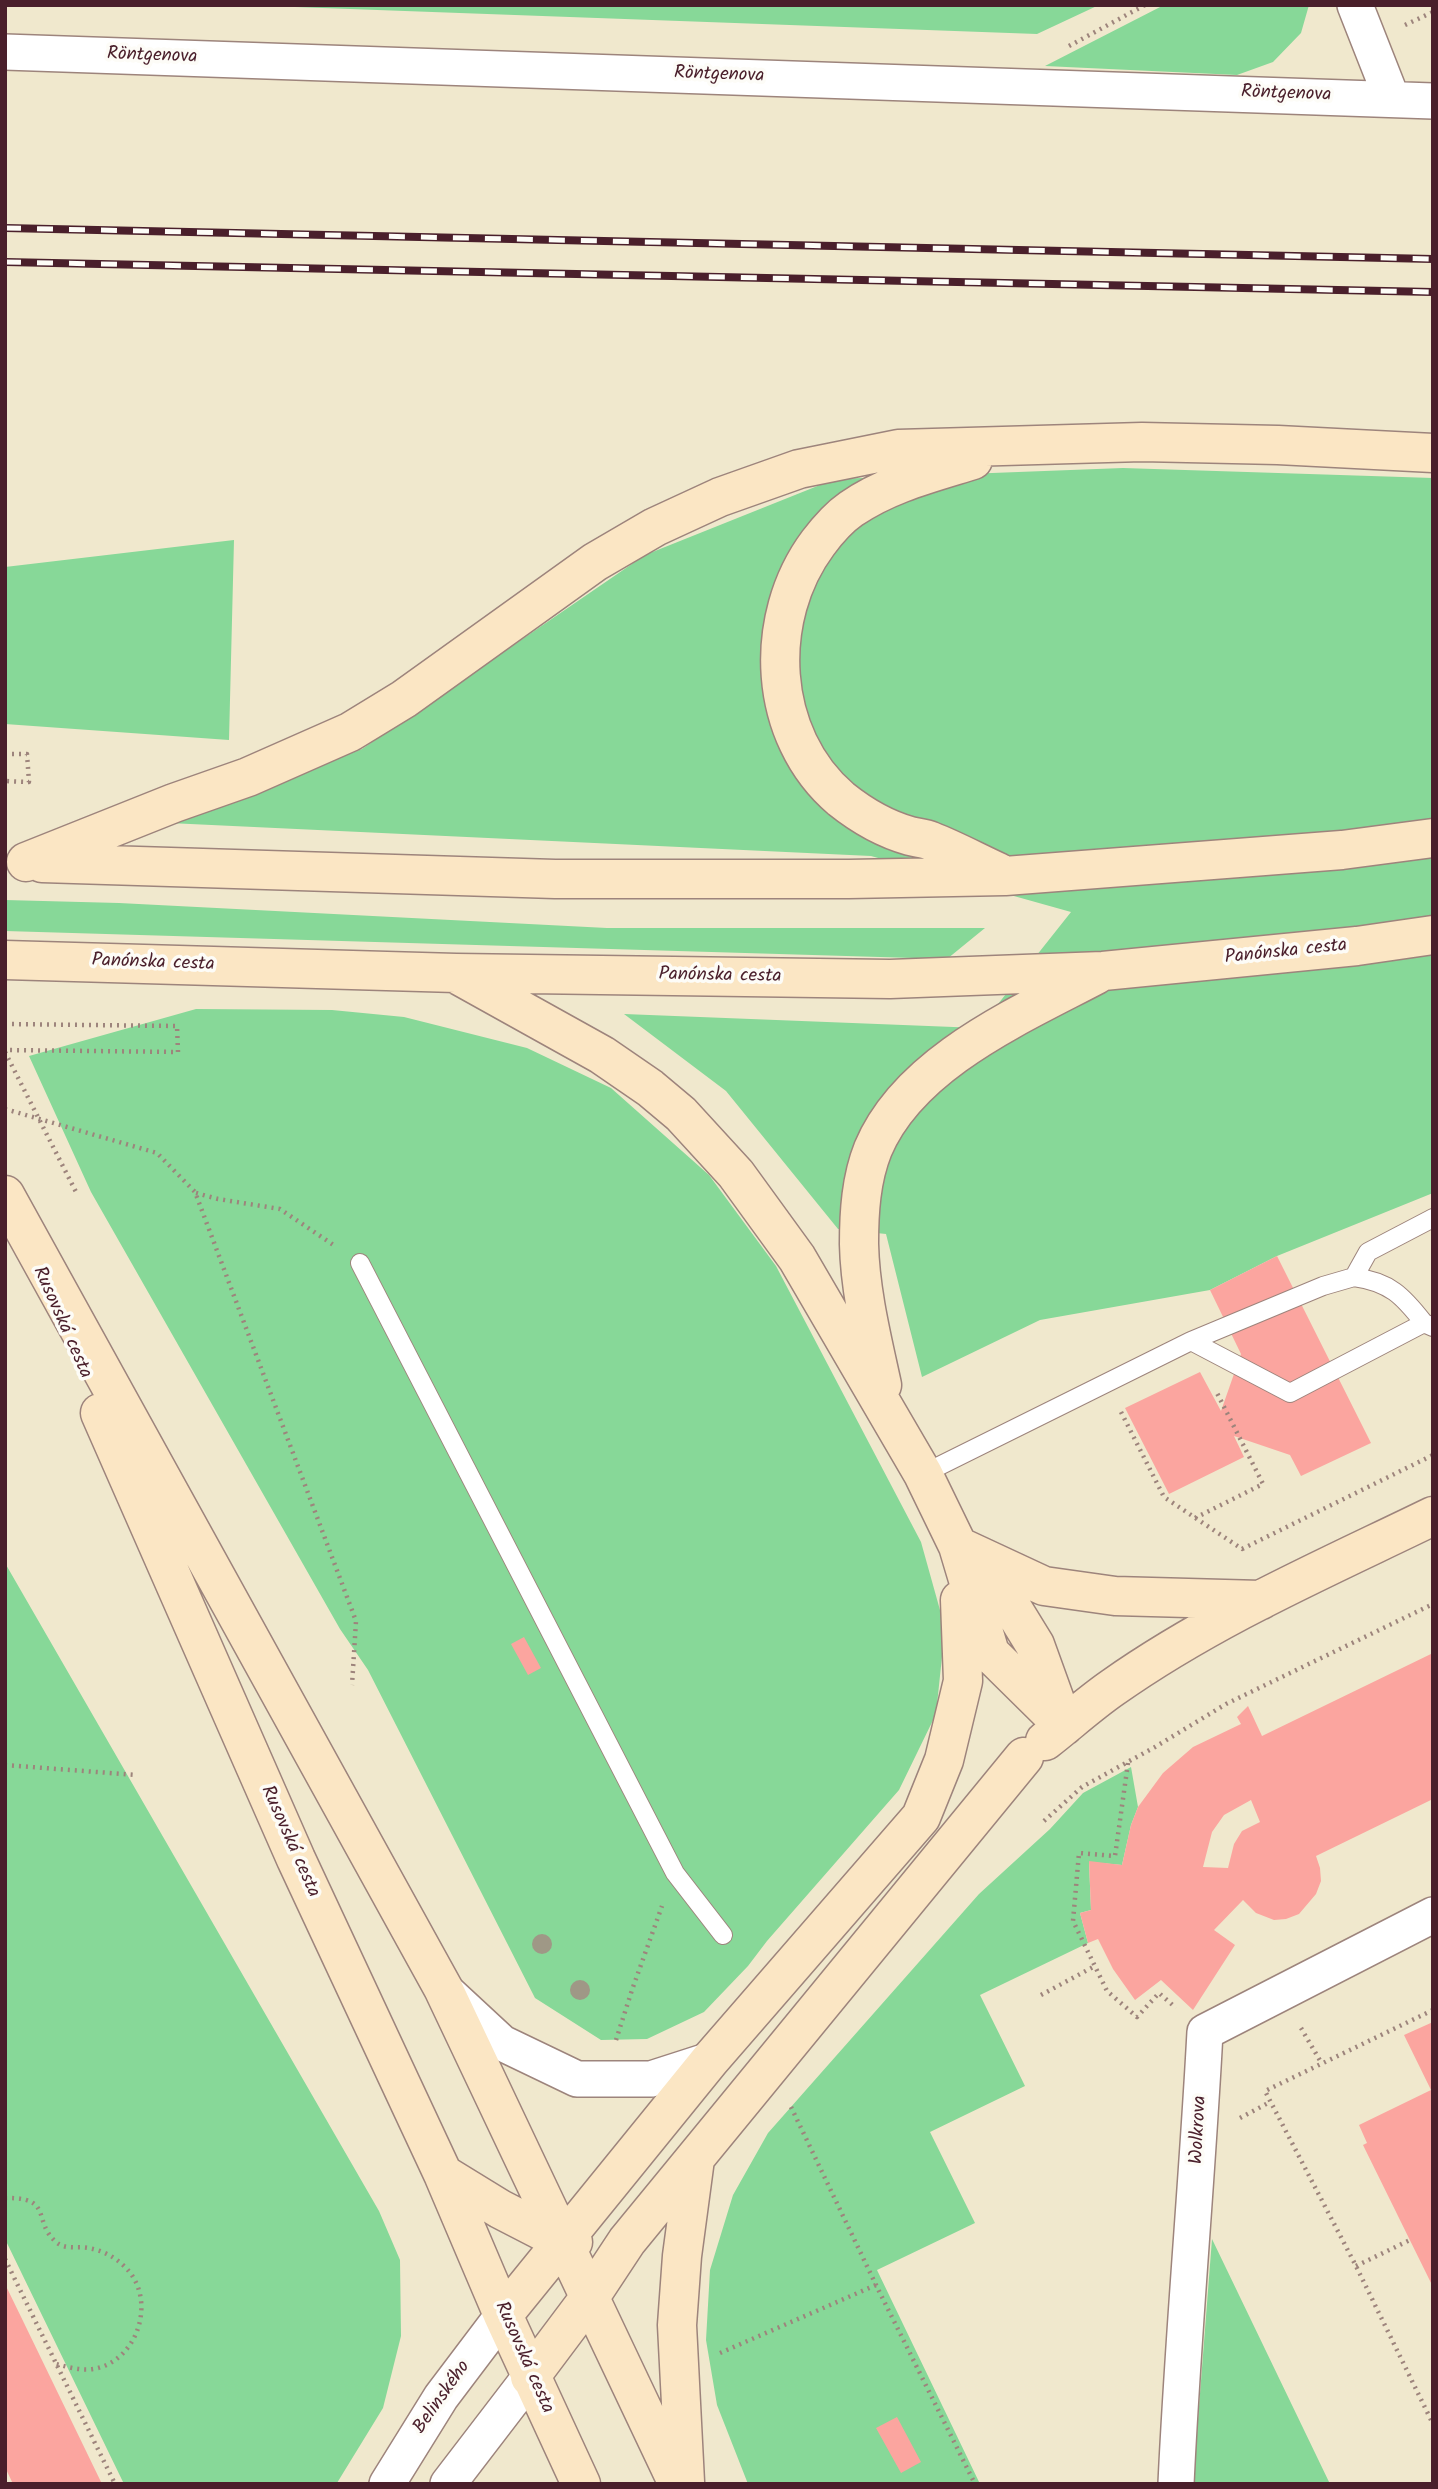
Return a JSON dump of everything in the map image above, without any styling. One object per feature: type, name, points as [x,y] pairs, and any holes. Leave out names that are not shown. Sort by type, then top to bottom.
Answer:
[{"type":"street","points":[[1355,5],[1392,99]]},
{"type":"street","name":"Röntgenova","points":[[5,52],[1433,101]]},
{"type":"street","points":[[16,862],[248,777],[350,732],[404,699],[595,562],[655,527],[720,497],[799,469],[898,449],[1155,442],[1433,453]]},
{"type":"street","points":[[1005,876],[928,840],[889,828],[859,813],[838,797],[802,750],[791,724],[780,680],[780,649],[786,608],[802,569],[828,530],[849,510],[881,492],[921,476],[1015,446]]},
{"type":"street","points":[[16,862],[555,879],[849,879],[1005,876],[1342,850],[1433,838]]},
{"type":"street","name":"Panónska cesta","points":[[5,960],[456,973],[890,979],[1103,971],[1357,946],[1433,935]]},
{"type":"street","points":[[889,1415],[869,1321],[859,1246],[864,1179],[874,1149],[889,1121],[910,1094],[951,1058],[1014,1018],[1103,971]]},
{"type":"street","points":[[456,973],[602,1055],[650,1088],[681,1114],[736,1174],[790,1249],[923,1474],[958,1546],[1000,1588],[1020,1619],[1035,1645],[1064,1726]]},
{"type":"street","name":"Rusovská cesta","points":[[5,1196],[443,1988],[678,2484]]},
{"type":"street","name":"Rusovská cesta","points":[[5,1196],[296,1859],[443,2174],[530,2377],[581,2484]]},
{"type":"street","points":[[503,2315],[710,2060],[921,1817],[1024,1757],[1111,1689],[1168,1652],[1261,1600],[1433,1516]]},
{"type":"street","points":[[958,1546],[1044,1586],[1115,1596],[1261,1600]]},
{"type":"street","points":[[921,1817],[944,1760],[963,1681],[958,1546]]},
{"type":"street","points":[[448,2484],[590,2297],[627,2241],[1024,1757]]},
{"type":"street","points":[[1205,2032],[1433,1915]]},
{"type":"street","name":"Rusovská cesta","points":[[443,1988],[502,2043],[576,2079],[651,2079],[710,2060]]},
{"type":"street","name":"Wolkrova","points":[[1176,2484],[1181,2358],[1196,2198],[1205,2032]]},
{"type":"street","points":[[685,2484],[677,2325],[682,2256],[695,2159]]},
{"type":"street","points":[[443,2174],[500,2210],[564,2242],[627,2241]]},
{"type":"street","name":"Belinského","points":[[387,2484],[441,2397],[503,2315]]},
{"type":"lane","points":[[1354,1277],[1367,1252],[1433,1217]]},
{"type":"lane","points":[[360,1263],[675,1872],[723,1936]]},
{"type":"lane","points":[[923,1474],[1191,1341],[1323,1286],[1354,1277],[1387,1285],[1406,1299],[1428,1325],[1290,1393],[1191,1341]]},
{"type":"path","points":[[5,754],[27,754],[29,782],[5,781]]},
{"type":"path","points":[[5,1024],[177,1026],[178,1052],[5,1051],[76,1192]]},
{"type":"path","points":[[5,1109],[157,1153],[195,1192],[356,1620],[352,1685]]},
{"type":"path","points":[[195,1192],[218,1199],[280,1209],[360,1263]]},
{"type":"path","points":[[1195,1518],[1263,1484],[1216,1389]]},
{"type":"path","points":[[1119,1407],[1164,1497],[1242,1549],[1433,1455]]},
{"type":"path","points":[[1044,1821],[1082,1787],[1226,1704],[1433,1604]]},
{"type":"path","points":[[1128,1762],[1115,1856],[1079,1853],[1073,1921],[1107,1991],[1137,2017],[1159,1993],[1205,2032]]},
{"type":"path","points":[[5,1765],[136,1775]]},
{"type":"path","points":[[616,2042],[675,1872]]},
{"type":"path","points":[[1041,1995],[1095,1966]]},
{"type":"path","points":[[1433,2010],[1265,2091],[1356,2266],[1433,2424]]},
{"type":"path","points":[[787,2099],[975,2484]]},
{"type":"path","points":[[5,2198],[22,2197],[32,2201],[42,2213],[46,2227],[56,2242],[68,2248],[88,2248],[109,2254],[127,2269],[138,2289],[142,2312],[137,2334],[127,2350],[114,2361],[95,2369],[79,2370],[56,2364]]},
{"type":"path","points":[[1356,2266],[1410,2240]]},
{"type":"path","points":[[5,2259],[115,2484]]},
{"type":"path","points":[[710,2357],[876,2285]]},
{"type":"green space","points":[[240,5],[1099,5],[1037,34]]},
{"type":"green space","points":[[1164,5],[1309,5],[1301,33],[1273,62],[1237,75],[1045,66]]},
{"type":"green space","points":[[1123,468],[1433,478],[1433,1193],[1277,1256],[1210,1290],[1040,1320],[922,1377],[886,1234],[838,1229],[726,1091],[624,1014],[979,1028],[1071,912],[871,856],[169,823],[362,749],[645,555],[835,479]]},
{"type":"green space","points":[[234,540],[229,740],[5,724],[5,567]]},
{"type":"green space","points":[[5,900],[119,903],[607,928],[985,928],[947,959],[5,931]]},
{"type":"green space","points":[[196,1009],[332,1010],[404,1017],[527,1048],[611,1088],[709,1175],[776,1266],[921,1542],[945,1628],[936,1714],[899,1790],[748,1966],[704,2012],[647,2039],[601,2040],[535,1998],[368,1670],[340,1629],[91,1192],[29,1056]]},
{"type":"green space","points":[[5,1563],[379,2211],[400,2260],[401,2336],[383,2408],[337,2483],[124,2484],[5,2239]]},
{"type":"green space","points":[[1131,1767],[1138,1807],[1122,1865],[1089,1862],[1091,1910],[1080,1913],[1088,1943],[980,1995],[1025,2086],[930,2132],[975,2223],[877,2270],[980,2484],[748,2484],[717,2405],[706,2340],[710,2270],[733,2195],[768,2133],[979,1894],[1050,1829],[1083,1793]]},
{"type":"green space","points":[[1212,2239],[1330,2484],[1193,2484]]},
{"type":"building","points":[[1277,1256],[1371,1443],[1301,1476],[1290,1455],[1234,1436],[1244,1457],[1169,1494],[1125,1408],[1200,1372],[1221,1411],[1241,1354],[1210,1290]]},
{"type":"building","points":[[524,1637],[541,1668],[528,1675],[511,1644]]},
{"type":"building","points":[[1433,1653],[1433,1799],[1316,1856],[1321,1881],[1316,1894],[1299,1914],[1274,1920],[1256,1913],[1243,1900],[1214,1930],[1235,1945],[1193,2010],[1161,1980],[1135,2000],[1113,1969],[1098,1939],[1088,1943],[1080,1913],[1091,1910],[1089,1861],[1122,1865],[1138,1807],[1163,1773],[1193,1747],[1241,1724],[1237,1717],[1248,1706],[1262,1736]],"holes":[[[1251,1800],[1260,1822],[1242,1831],[1234,1844],[1228,1868],[1203,1867],[1212,1832],[1224,1815]]]},
{"type":"building","points":[[1433,2022],[1433,2287],[1363,2145],[1367,2143],[1359,2125],[1431,2090],[1404,2035]]},
{"type":"building","points":[[5,2284],[102,2484],[13,2484],[5,2467]]},
{"type":"building","points":[[897,2417],[921,2462],[901,2473],[876,2428]]},
{"type":"railway","points":[[5,228],[1433,259]]},
{"type":"railway","points":[[5,262],[1433,292]]}]
